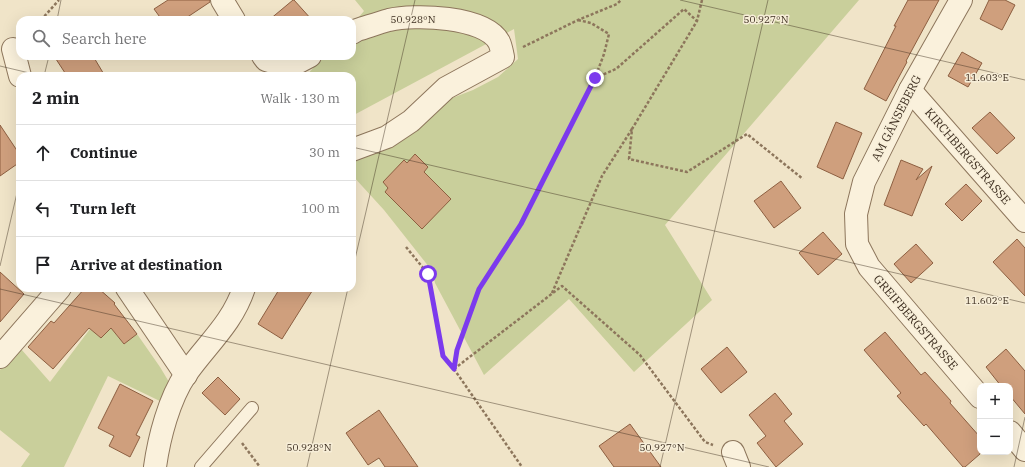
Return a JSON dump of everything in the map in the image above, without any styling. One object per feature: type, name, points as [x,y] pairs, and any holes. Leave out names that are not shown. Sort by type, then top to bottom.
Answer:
[{"type":"street","points":[[222,0],[232,16]]},
{"type":"street","name":"AM GÄNSEBERG","points":[[857,244],[856,214],[864,182],[910,90],[961,0]]},
{"type":"street","points":[[356,32],[390,20],[421,17],[462,21],[486,29],[499,41],[503,57],[446,88],[411,121],[387,137],[356,149]]},
{"type":"street","points":[[13,49],[19,72]]},
{"type":"street","points":[[266,60],[289,67],[302,60]]},
{"type":"street","name":"KIRCHBERGSTRASSE","points":[[910,90],[1025,221]]},
{"type":"street","name":"GREIFBERGSTRASSE","points":[[857,244],[869,267],[977,393]]},
{"type":"street","points":[[0,357],[57,292]]},
{"type":"street","points":[[130,292],[186,375]]},
{"type":"street","points":[[155,467],[158,445],[171,404],[186,375],[221,332],[239,303],[243,292]]},
{"type":"street","points":[[1013,436],[1025,450]]},
{"type":"lane","points":[[201,467],[252,408]]},
{"type":"path","points":[[45,16],[59,0]]},
{"type":"path","points":[[503,57],[578,20],[616,4],[621,0]]},
{"type":"path","points":[[551,295],[602,176],[697,22],[702,0]]},
{"type":"path","points":[[595,78],[616,69],[684,9],[697,22]]},
{"type":"path","points":[[454,369],[457,350],[479,289],[521,224],[595,78],[604,54],[609,34],[591,22],[578,20]]},
{"type":"path","points":[[632,129],[629,159],[687,172],[747,134],[803,179]]},
{"type":"path","points":[[406,246],[428,274],[443,356],[454,369],[522,467]]},
{"type":"path","points":[[454,369],[562,286],[640,355],[705,442]]},
{"type":"path","points":[[232,432],[260,467]]},
{"type":"green space","points":[[355,0],[859,0],[665,225],[712,300],[634,372],[569,299],[484,375],[435,283],[433,272],[384,210],[356,179],[356,156],[447,100],[473,90],[498,77],[518,59],[514,29],[356,114],[356,72],[310,72],[320,60],[356,60],[356,20],[364,11]]},
{"type":"green space","points":[[111,328],[124,344],[137,334],[169,382],[164,403],[108,376],[64,467],[21,467],[30,454],[0,430],[0,370],[16,349],[21,349],[50,382],[90,329],[101,338]]},
{"type":"building","points":[[168,0],[210,0],[210,2],[189,16],[159,16],[154,9]]},
{"type":"building","points":[[294,0],[308,16],[274,16]]},
{"type":"building","points":[[908,0],[939,0],[886,101],[864,89]]},
{"type":"building","points":[[989,0],[1005,0],[1015,5],[1002,30],[980,19]]},
{"type":"building","points":[[962,52],[982,63],[968,87],[948,76]]},
{"type":"building","points":[[57,60],[95,60],[103,72],[64,72]]},
{"type":"building","points":[[990,112],[1015,138],[997,154],[972,128]]},
{"type":"building","points":[[836,122],[862,133],[843,179],[817,167]]},
{"type":"building","points":[[0,125],[16,149],[16,165],[0,176]]},
{"type":"building","points":[[415,154],[428,167],[424,172],[451,199],[422,229],[385,192],[388,188],[383,182],[404,160],[407,163]]},
{"type":"building","points":[[901,160],[923,169],[916,180],[932,166],[912,216],[884,205]]},
{"type":"building","points":[[781,181],[801,208],[774,228],[754,201]]},
{"type":"building","points":[[966,184],[982,201],[962,221],[945,204]]},
{"type":"building","points":[[823,232],[842,254],[818,275],[799,253]]},
{"type":"building","points":[[1017,239],[1025,248],[1025,296],[993,262]]},
{"type":"building","points":[[916,244],[933,263],[911,283],[894,264]]},
{"type":"building","points":[[0,272],[16,287],[16,292],[22,292],[24,294],[0,322]]},
{"type":"building","points":[[81,292],[103,292],[115,303],[114,304],[137,334],[124,344],[111,328],[101,338],[89,328],[53,369],[28,347],[51,321],[54,323]]},
{"type":"building","points":[[278,292],[311,292],[282,339],[258,324]]},
{"type":"building","points":[[885,332],[921,375],[925,372],[977,434],[977,455],[979,455],[965,467],[963,467],[926,424],[924,426],[897,396],[901,393],[864,350]]},
{"type":"building","points":[[727,347],[747,372],[721,393],[701,369]]},
{"type":"building","points":[[1006,349],[1025,371],[1025,414],[1013,400],[1013,383],[999,383],[986,367]]},
{"type":"building","points":[[218,377],[240,399],[225,415],[202,393]]},
{"type":"building","points":[[120,384],[153,401],[136,435],[140,437],[130,457],[109,446],[114,436],[98,428]]},
{"type":"building","points":[[775,393],[792,414],[784,421],[803,444],[776,467],[757,443],[766,436],[749,415]]},
{"type":"building","points":[[379,410],[418,467],[385,467],[379,458],[368,465],[346,433]]},
{"type":"building","points":[[630,424],[661,467],[614,467],[599,446]]},
{"type":"route","points":[[428,274],[443,356],[454,369],[457,350],[479,289],[521,224],[595,78]]}]
